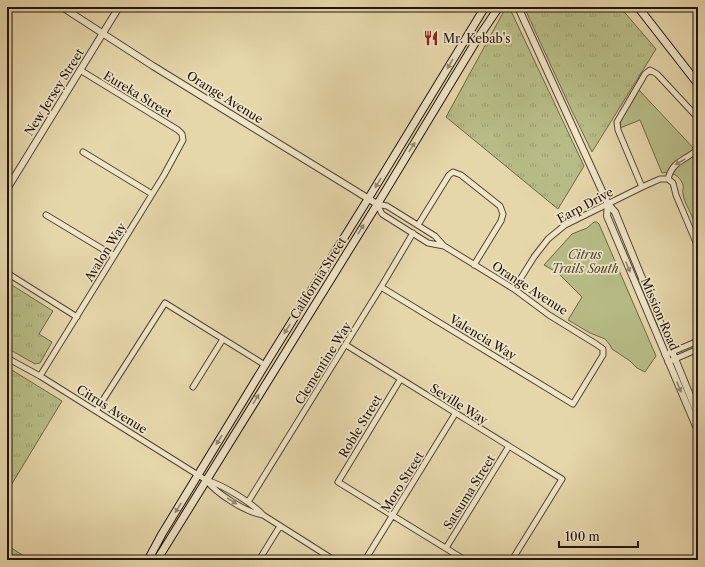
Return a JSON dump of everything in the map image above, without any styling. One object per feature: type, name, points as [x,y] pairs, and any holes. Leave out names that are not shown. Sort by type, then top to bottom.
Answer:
[{"type":"main road","name":"California Street","points":[[148,560],[162,534],[485,7]]},
{"type":"main road","name":"California Street","points":[[157,560],[474,45],[499,7]]},
{"type":"main road","points":[[638,7],[698,84]]},
{"type":"main road","points":[[465,39],[474,45]]},
{"type":"street","name":"Orange Avenue","points":[[62,7],[368,199],[377,204],[387,206],[418,225],[435,236],[444,246],[514,289],[549,315],[603,349]]},
{"type":"street","name":"New Jersey Street","points":[[7,189],[119,7]]},
{"type":"street","name":"Mission Road","points":[[518,7],[608,204],[615,212],[698,415]]},
{"type":"street","name":"Eureka Street","points":[[80,70],[178,130],[183,137]]},
{"type":"street","points":[[642,187],[618,130],[617,122],[645,74],[650,70],[657,74],[698,118]]},
{"type":"street","name":"Avalon Way","points":[[40,376],[152,194],[181,145],[183,137]]},
{"type":"street","points":[[698,149],[688,157],[675,164],[670,171],[668,179],[673,183],[676,195],[698,245]]},
{"type":"street","points":[[83,152],[152,194]]},
{"type":"street","points":[[418,225],[448,175],[453,172],[461,175],[500,206],[503,214],[501,221],[474,265]]},
{"type":"street","name":"Earp Drive","points":[[514,289],[534,257],[548,239],[565,225],[642,187],[660,179],[668,179]]},
{"type":"street","name":"Orange Avenue","points":[[377,204],[382,214],[428,243],[444,246]]},
{"type":"street","name":"Mission Road","points":[[608,204],[607,216],[698,431]]},
{"type":"street","points":[[46,215],[114,256]]},
{"type":"street","name":"Clementine Way","points":[[248,502],[346,345],[413,233]]},
{"type":"street","points":[[7,273],[77,317]]},
{"type":"street","name":"Valencia Way","points":[[381,287],[573,404],[603,355],[603,349]]},
{"type":"street","points":[[96,411],[165,303],[265,365]]},
{"type":"street","points":[[193,387],[223,339]]},
{"type":"street","points":[[665,355],[698,341]]},
{"type":"street","name":"Seville Way","points":[[346,345],[400,380],[562,479],[512,560]]},
{"type":"street","points":[[668,362],[698,349]]},
{"type":"street","name":"Citrus Avenue","points":[[7,358],[40,376],[206,480],[216,483],[248,502],[256,507],[263,515],[334,560]]},
{"type":"street","name":"Roble Street","points":[[392,516],[338,482],[400,380]]},
{"type":"street","name":"Moro Street","points":[[365,560],[455,414]]},
{"type":"street","name":"Satsuma Street","points":[[446,548],[509,446]]},
{"type":"street","name":"Citrus Avenue","points":[[206,480],[213,489],[252,513],[263,515]]},
{"type":"street","points":[[392,516],[465,560]]},
{"type":"street","points":[[259,560],[280,526]]},
{"type":"green space","points":[[524,7],[620,7],[656,49],[592,152],[571,109]]},
{"type":"green space","points":[[504,11],[511,11],[584,166],[558,209],[446,117]]},
{"type":"green space","points":[[639,90],[698,153],[698,220],[694,221],[686,203],[683,193],[683,185],[680,179],[671,173],[662,173],[640,120],[620,128],[621,119]]},
{"type":"green space","name":"Citrus Trails South","points":[[594,222],[599,224],[656,356],[645,372],[637,368],[630,361],[612,349],[605,339],[590,333],[568,320],[582,297],[558,273],[544,265],[572,234],[587,228]]},
{"type":"green space","points":[[7,282],[53,311],[39,334],[52,342],[40,363],[35,364],[7,348]]},
{"type":"green space","points":[[7,367],[62,401],[7,492]]},
{"type":"green space","points":[[7,545],[30,560],[7,560]]},
{"type":"place","name":"Mr. Kebab's","points":[[431,38]]}]
